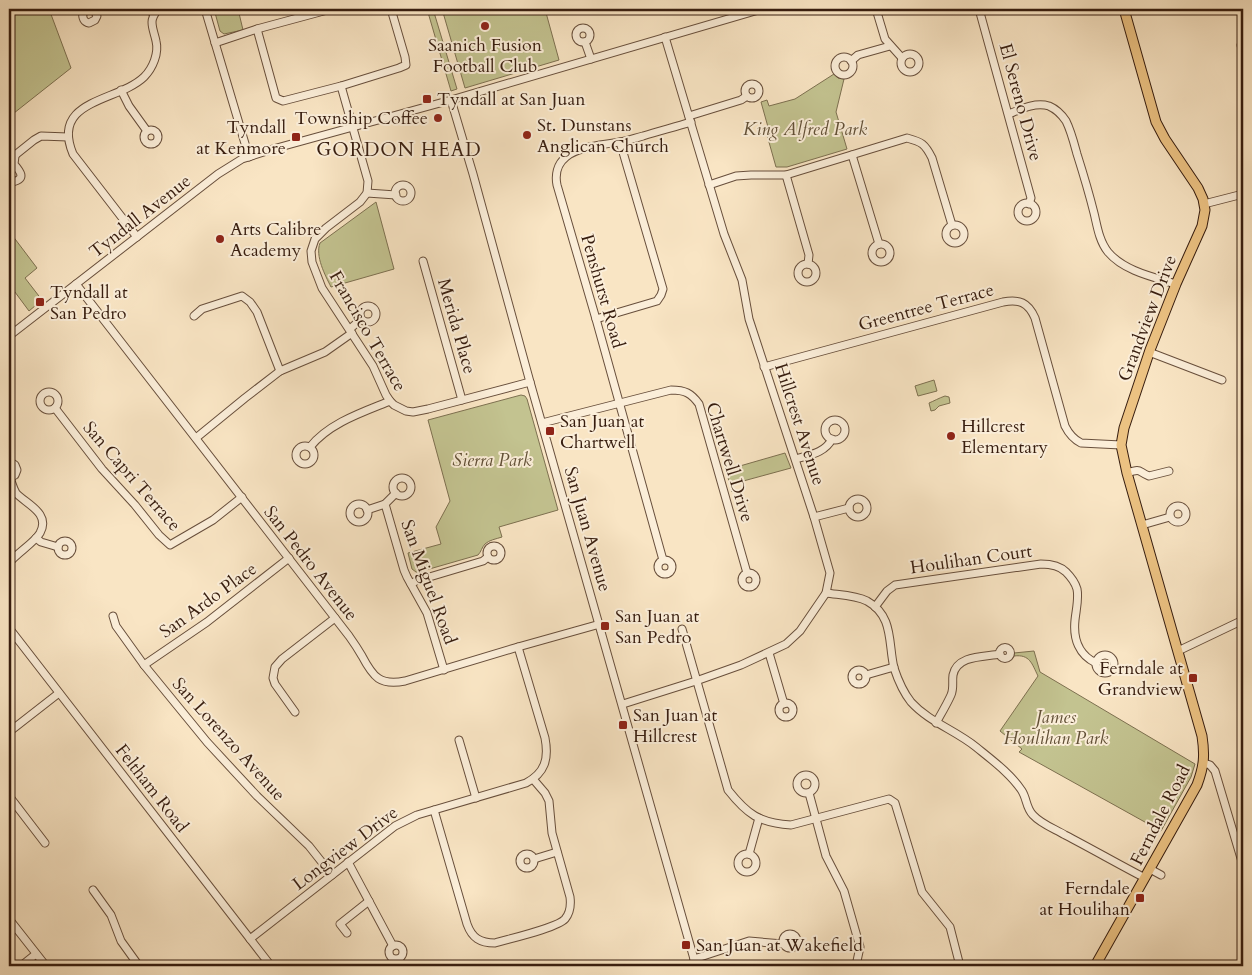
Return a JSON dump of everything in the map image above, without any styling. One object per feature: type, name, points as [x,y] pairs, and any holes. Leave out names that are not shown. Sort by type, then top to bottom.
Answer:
[{"type":"main road","points":[[1124,9],[1156,122],[1165,140],[1198,188],[1204,204]]},
{"type":"main road","name":"Grandview Drive","points":[[1178,651],[1121,446],[1124,428],[1149,352],[1202,226],[1204,204]]},
{"type":"main road","name":"Ferndale Road","points":[[1095,966],[1197,785],[1204,763],[1202,736],[1178,651]]},
{"type":"street","points":[[89,9],[99,12],[94,22],[89,23],[85,22],[82,18],[83,13],[89,9]]},
{"type":"street","points":[[137,237],[73,154],[68,136],[71,121],[78,112],[96,101],[133,85],[147,74],[153,64],[157,48],[152,22],[156,11],[148,9]]},
{"type":"street","points":[[205,9],[249,157]]},
{"type":"street","points":[[215,43],[257,29],[331,9]]},
{"type":"street","points":[[257,29],[276,98],[283,101],[341,86],[406,65],[391,9]]},
{"type":"street","name":"Tyndall Avenue","points":[[9,336],[234,163],[249,157],[762,9]]},
{"type":"street","points":[[876,9],[885,39],[902,58]]},
{"type":"street","name":"El Sereno Drive","points":[[980,9],[1031,198],[1029,204]]},
{"type":"street","name":"Hillcrest Avenue","points":[[622,704],[740,665],[786,644],[800,631],[826,593],[830,573],[796,459],[764,367],[746,308],[742,280],[724,234],[665,37]]},
{"type":"street","points":[[585,42],[591,59]]},
{"type":"street","points":[[1241,45],[1243,54]]},
{"type":"street","points":[[851,61],[858,55],[890,46]]},
{"type":"street","points":[[341,86],[368,181],[367,193],[396,195]]},
{"type":"street","points":[[121,90],[129,106],[147,131]]},
{"type":"street","name":"Penshurst Road","points":[[663,560],[596,318],[557,186],[557,174],[561,162],[570,154],[604,143],[620,142],[690,119],[747,96]]},
{"type":"street","name":"San Juan Avenue","points":[[451,100],[695,963]]},
{"type":"street","points":[[1009,114],[1028,106],[1041,105],[1049,106],[1060,113],[1069,127],[1104,247],[1115,259],[1129,267],[1148,276],[1176,284]]},
{"type":"street","points":[[9,179],[15,182],[21,175],[12,158],[34,140],[41,136],[68,136]]},
{"type":"street","points":[[710,184],[736,176],[786,175],[907,138],[919,141],[927,148],[932,158],[952,226]]},
{"type":"street","points":[[596,318],[657,301],[663,289],[620,142]]},
{"type":"street","points":[[852,155],[878,244]]},
{"type":"street","points":[[786,175],[809,255],[808,264]]},
{"type":"street","name":"Francisco Terrace","points":[[367,193],[360,202],[326,228],[315,239],[311,251],[312,262],[322,288],[373,366],[390,401],[400,408],[413,412],[530,382]]},
{"type":"street","points":[[1204,204],[1243,194]]},
{"type":"street","name":"Merida Place","points":[[423,261],[462,400]]},
{"type":"street","name":"San Pedro Avenue","points":[[76,284],[335,618],[357,648],[369,669],[381,681],[398,683],[600,624]]},
{"type":"street","points":[[661,295],[668,302]]},
{"type":"street","points":[[194,316],[202,309],[242,296],[250,302],[257,312],[280,371]]},
{"type":"street","name":"Greentree Terrace","points":[[764,367],[1016,300],[1028,307],[1032,312],[1066,426],[1071,436],[1081,443],[1121,446]]},
{"type":"street","points":[[196,438],[280,371],[325,352],[351,331],[362,319]]},
{"type":"street","points":[[1149,352],[1222,380]]},
{"type":"street","name":"Chartwell Drive","points":[[542,424],[671,390],[679,390],[693,396],[699,404],[747,572]]},
{"type":"street","points":[[310,447],[320,437],[343,421],[390,401]]},
{"type":"street","name":"San Capri Terrace","points":[[55,408],[102,469],[159,535],[170,544],[213,520],[242,497]]},
{"type":"street","points":[[796,459],[824,449],[832,439]]},
{"type":"street","points":[[1243,445],[1243,460]]},
{"type":"street","points":[[9,461],[15,465],[17,470],[15,475],[10,478],[14,490],[40,513],[43,526],[36,538],[9,563]]},
{"type":"street","points":[[1127,473],[1138,470],[1149,476],[1169,471]]},
{"type":"street","points":[[368,510],[385,504],[396,493]]},
{"type":"street","name":"San Miguel Road","points":[[385,504],[404,570],[428,613],[444,670]]},
{"type":"street","points":[[814,517],[849,508]]},
{"type":"street","points":[[1142,525],[1170,517]]},
{"type":"street","points":[[36,538],[41,542],[58,548]]},
{"type":"street","points":[[411,584],[483,561],[488,557]]},
{"type":"street","name":"San Ardo Place","points":[[144,665],[207,622],[289,558]]},
{"type":"street","name":"Houlihan Court","points":[[875,607],[887,591],[895,585],[1041,564],[1056,566],[1070,576],[1074,582],[1078,599],[1074,623],[1076,641],[1083,654],[1089,660],[1096,663]]},
{"type":"street","points":[[826,593],[865,600],[875,607],[884,617],[889,631],[894,667],[900,684],[910,700],[922,713],[974,745],[1008,774],[1024,793],[1028,808],[1033,816],[1145,878]]},
{"type":"street","name":"San Lorenzo Avenue","points":[[113,616],[116,626],[144,665],[207,742],[257,796],[309,846],[332,875]]},
{"type":"street","points":[[295,712],[275,684],[273,678],[275,667],[282,659],[335,618]]},
{"type":"street","points":[[1178,651],[1243,620]]},
{"type":"street","name":"Feltham Road","points":[[9,628],[271,966]]},
{"type":"street","points":[[682,629],[728,790],[739,804],[748,813],[759,818],[775,824],[791,825],[889,799],[895,803],[922,892],[950,927],[960,966]]},
{"type":"street","points":[[434,810],[467,924],[473,936],[486,943],[495,943],[556,926],[566,918],[570,897],[552,833],[548,800],[545,793],[533,779],[544,765],[547,750],[545,738],[518,647]]},
{"type":"street","points":[[769,653],[784,704]]},
{"type":"street","points":[[936,722],[951,694],[953,675],[957,666],[965,660],[1000,654]]},
{"type":"street","points":[[866,675],[894,667]]},
{"type":"street","points":[[9,732],[59,694]]},
{"type":"street","points":[[459,740],[476,798]]},
{"type":"street","points":[[1204,763],[1210,765],[1215,771],[1243,865]]},
{"type":"street","name":"Longview Drive","points":[[250,940],[399,824],[412,817],[526,783],[533,779]]},
{"type":"street","points":[[809,793],[826,856],[844,891],[860,947],[857,961]]},
{"type":"street","points":[[9,796],[45,843]]},
{"type":"street","points":[[749,854],[759,818]]},
{"type":"street","points":[[534,859],[557,852]]},
{"type":"street","points":[[348,862],[393,946]]},
{"type":"street","points":[[1150,869],[1161,875]]},
{"type":"street","points":[[93,890],[107,909],[121,941],[140,966]]},
{"type":"street","points":[[347,933],[340,924],[369,901]]},
{"type":"street","points":[[9,919],[46,966]]},
{"type":"street","points":[[695,963],[749,941],[783,944]]},
{"type":"street","points":[[21,966],[36,954]]},
{"type":"green space","points":[[9,9],[49,9],[71,68],[9,117]]},
{"type":"green space","points":[[214,9],[238,9],[243,30],[224,34],[220,31]]},
{"type":"green space","points":[[427,9],[433,9],[457,89],[451,91]]},
{"type":"green space","points":[[442,9],[545,9],[559,60],[465,88]]},
{"type":"green space","name":"King Alfred Park","points":[[834,74],[838,78],[844,79],[836,112],[847,149],[787,167],[776,167],[765,128],[768,127],[761,102],[767,100],[769,106],[795,99]]},
{"type":"green space","points":[[376,202],[394,269],[331,287],[320,259],[320,243]]},
{"type":"green space","points":[[9,231],[37,268],[25,278],[42,300],[29,311],[9,284]]},
{"type":"green space","points":[[934,380],[937,391],[918,396],[915,386]]},
{"type":"green space","name":"Sierra Park","points":[[521,395],[527,399],[558,510],[499,527],[502,537],[484,545],[478,555],[416,572],[412,569],[408,553],[441,544],[436,527],[450,501],[428,420]]},
{"type":"green space","points":[[945,396],[949,397],[950,403],[939,406],[931,411],[929,403]]},
{"type":"green space","points":[[785,453],[791,468],[736,483],[732,487],[732,492],[726,470]]},
{"type":"green space","name":"James Houlihan Park","points":[[1034,651],[1040,672],[1195,764],[1191,777],[1161,831],[1019,752],[1022,749],[1000,731],[1038,676],[1027,658],[1014,656],[1014,653]]},
{"type":"place","name":"Saanich Fusion Football Club","points":[[485,26]]},
{"type":"place","name":"Tyndall at San Juan","points":[[427,99]]},
{"type":"place","name":"Township Coffee","points":[[438,118]]},
{"type":"place","name":"St. Dunstans Anglican Church","points":[[527,135]]},
{"type":"place","name":"Tyndall at Kenmore","points":[[296,137]]},
{"type":"place","name":"Arts Calibre Academy","points":[[220,239]]},
{"type":"place","name":"Tyndall at San Pedro","points":[[40,302]]},
{"type":"place","name":"San Juan at Chartwell","points":[[550,431]]},
{"type":"place","name":"Hillcrest Elementary","points":[[951,436]]},
{"type":"place","name":"San Juan at San Pedro","points":[[605,626]]},
{"type":"place","name":"Ferndale at Grandview","points":[[1193,678]]},
{"type":"place","name":"San Juan at Hillcrest","points":[[623,725]]},
{"type":"place","name":"Ferndale at Houlihan","points":[[1140,898]]},
{"type":"place","name":"San Juan at Wakefield","points":[[686,945]]},
{"type":"district","name":"GORDON HEAD","points":[[399,149]]}]
